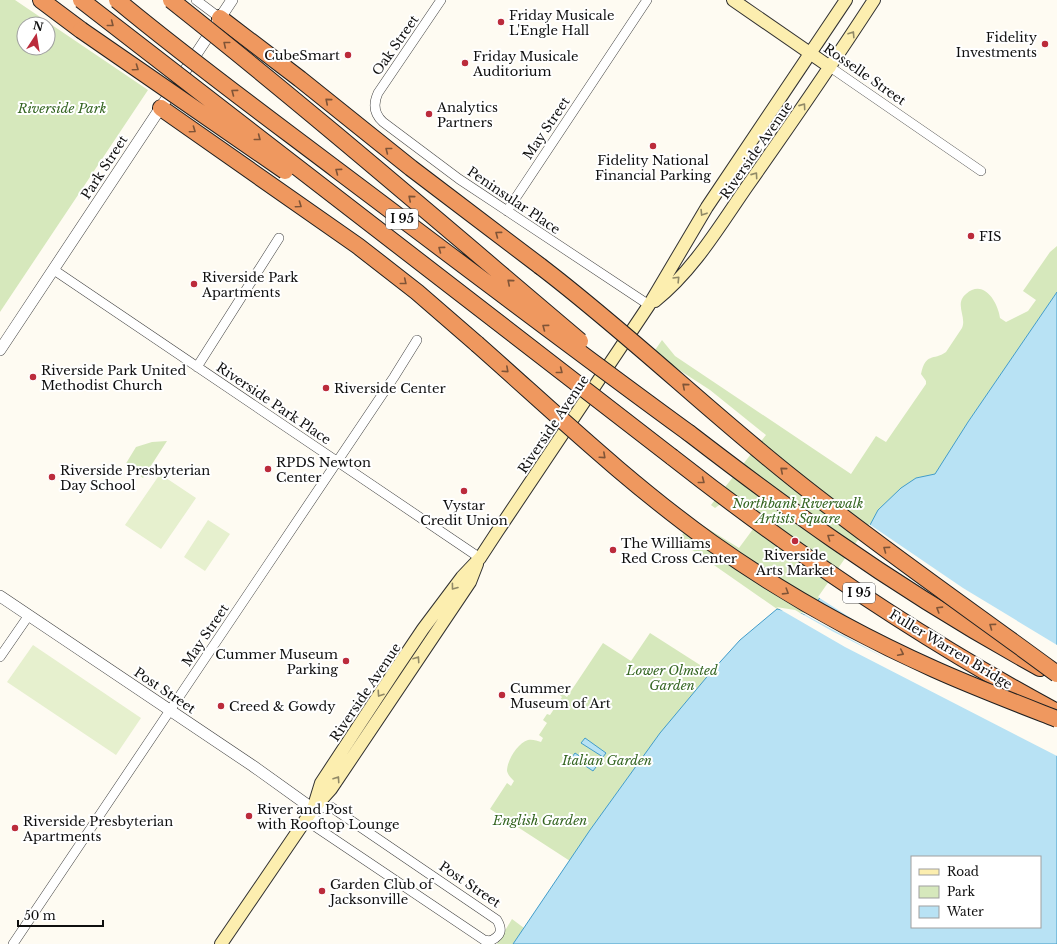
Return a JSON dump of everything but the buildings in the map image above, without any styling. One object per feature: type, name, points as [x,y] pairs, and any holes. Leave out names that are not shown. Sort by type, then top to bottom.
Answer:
[{"type":"highway","points":[[41,0],[87,34],[441,279]]},
{"type":"highway","name":"I 95","points":[[80,0],[441,279]]},
{"type":"highway","name":"I 95","points":[[117,0],[185,54],[418,231],[782,503],[873,567],[972,629],[1057,678]]},
{"type":"highway","points":[[171,0],[232,48],[327,127],[689,434]]},
{"type":"highway","points":[[220,18],[300,79],[416,172],[540,266],[626,335],[793,478],[848,521],[1057,674]]},
{"type":"highway","points":[[161,108],[358,246],[417,292],[651,496],[707,539],[758,574],[822,612],[900,653],[962,681],[1057,720]]},
{"type":"highway","name":"Fuller Warren Bridge","points":[[441,279],[766,529],[857,592],[972,664],[1057,712]]},
{"type":"main road","name":"Rosselle Street","points":[[732,0],[830,67]]},
{"type":"main road","name":"Riverside Avenue","points":[[222,944],[313,809],[331,789],[466,588],[473,576],[480,558],[649,305],[702,214],[846,0]]},
{"type":"main road","name":"Riverside Avenue","points":[[649,305],[682,275],[701,251],[830,67],[874,0]]},
{"type":"street","points":[[196,0],[220,18]]},
{"type":"street","name":"Park Street","points":[[0,350],[232,0]]},
{"type":"street","name":"Oak Street","points":[[375,106],[379,91],[441,0]]},
{"type":"street","name":"May Street","points":[[507,211],[648,0]]},
{"type":"street","name":"Rosselle Street","points":[[830,67],[980,171]]},
{"type":"street","name":"Peninsular Place","points":[[375,106],[377,114],[383,122],[459,179],[649,305]]},
{"type":"street","points":[[196,367],[279,238]]},
{"type":"street","name":"Riverside Park Place","points":[[54,270],[480,558]]},
{"type":"street","name":"May Street","points":[[13,944],[396,374],[417,340]]},
{"type":"street","name":"Post Street","points":[[0,596],[29,614],[253,766],[313,809],[331,807],[491,915],[497,920],[500,926],[500,933],[496,939],[490,942],[484,940],[325,834],[316,827],[313,809]]},
{"type":"street","points":[[0,657],[29,614]]},
{"type":"green space","name":"Riverside Park","points":[[0,0],[15,0],[39,16],[16,16],[16,56],[56,56],[56,28],[148,90],[0,312]]},
{"type":"green space","name":"Northbank Riverwalk Artists Square","points":[[1057,246],[1057,292],[968,422],[935,475],[916,478],[878,510],[870,525],[808,615],[777,609],[678,540],[694,520],[739,548],[759,521],[722,503],[715,508],[711,505],[766,435],[710,390],[653,353],[662,340],[675,356],[851,474],[876,436],[886,442],[926,384],[926,381],[921,374],[925,363],[930,358],[946,352],[962,328],[963,319],[961,302],[966,294],[973,290],[979,289],[989,294],[999,312],[1000,318],[1006,322],[1028,311],[1036,300],[1023,291],[1050,252]]},
{"type":"green space","points":[[167,441],[143,478],[125,465],[136,447],[152,442]]},
{"type":"green space","points":[[160,474],[196,498],[161,549],[125,525]]},
{"type":"green space","points":[[208,520],[230,534],[205,571],[184,557]]},
{"type":"green space","points":[[650,633],[711,672],[638,764],[570,861],[490,809],[507,783],[511,786],[514,781],[507,771],[507,767],[514,752],[520,745],[528,740],[541,742],[543,738],[539,735],[547,723],[543,720],[547,714],[550,715],[562,697],[559,694],[560,692],[567,697],[603,643],[631,661]]},
{"type":"green space","points":[[33,645],[141,718],[116,755],[7,682]]},
{"type":"green space","points":[[512,919],[524,928],[513,944],[497,944]]},
{"type":"water","points":[[1057,292],[1057,944],[513,944],[590,830],[660,733],[711,672],[740,640],[777,609],[808,615],[870,525],[878,510],[901,488],[916,478],[935,474],[968,422]]},
{"type":"water","points":[[585,738],[606,753],[603,757],[581,743]]},
{"type":"water","points":[[575,753],[596,767],[593,771],[572,757]]},
{"type":"pier","points":[[869,524],[963,588],[1057,645],[1057,756],[845,647],[776,607],[795,610],[889,660],[800,612],[860,624],[818,597]]},
{"type":"place","name":"Friday Musicale L'Engle Hall","points":[[501,22]]},
{"type":"place","name":"Fidelity Investments","points":[[1045,44]]},
{"type":"place","name":"CubeSmart","points":[[348,55]]},
{"type":"place","name":"Friday Musicale Auditorium","points":[[465,63]]},
{"type":"place","name":"Analytics Partners","points":[[429,114]]},
{"type":"place","name":"Fidelity National Financial Parking","points":[[653,146]]},
{"type":"place","name":"FIS","points":[[971,236]]},
{"type":"place","name":"Riverside Park Apartments","points":[[194,284]]},
{"type":"place","name":"Riverside Park United Methodist Church","points":[[33,377]]},
{"type":"place","name":"Riverside Center","points":[[326,388]]},
{"type":"place","name":"RPDS Newton Center","points":[[268,469]]},
{"type":"place","name":"Riverside Presbyterian Day School","points":[[52,477]]},
{"type":"place","name":"Vystar Credit Union","points":[[464,491]]},
{"type":"place","name":"Riverside Arts Market","points":[[795,541]]},
{"type":"place","name":"The Williams Red Cross Center","points":[[613,550]]},
{"type":"place","name":"Cummer Museum Parking","points":[[346,661]]},
{"type":"place","name":"Cummer Museum of Art","points":[[502,695]]},
{"type":"place","name":"Creed & Gowdy","points":[[221,706]]},
{"type":"place","name":"River and Post with Rooftop Lounge","points":[[249,816]]},
{"type":"place","name":"Riverside Presbyterian Apartments","points":[[15,828]]},
{"type":"place","name":"Garden Club of Jacksonville","points":[[322,891]]},
{"type":"park label","name":"Lower Olmsted Garden","points":[[672,678]]},
{"type":"park label","name":"Italian Garden","points":[[607,760]]},
{"type":"park label","name":"English Garden","points":[[540,820]]}]
